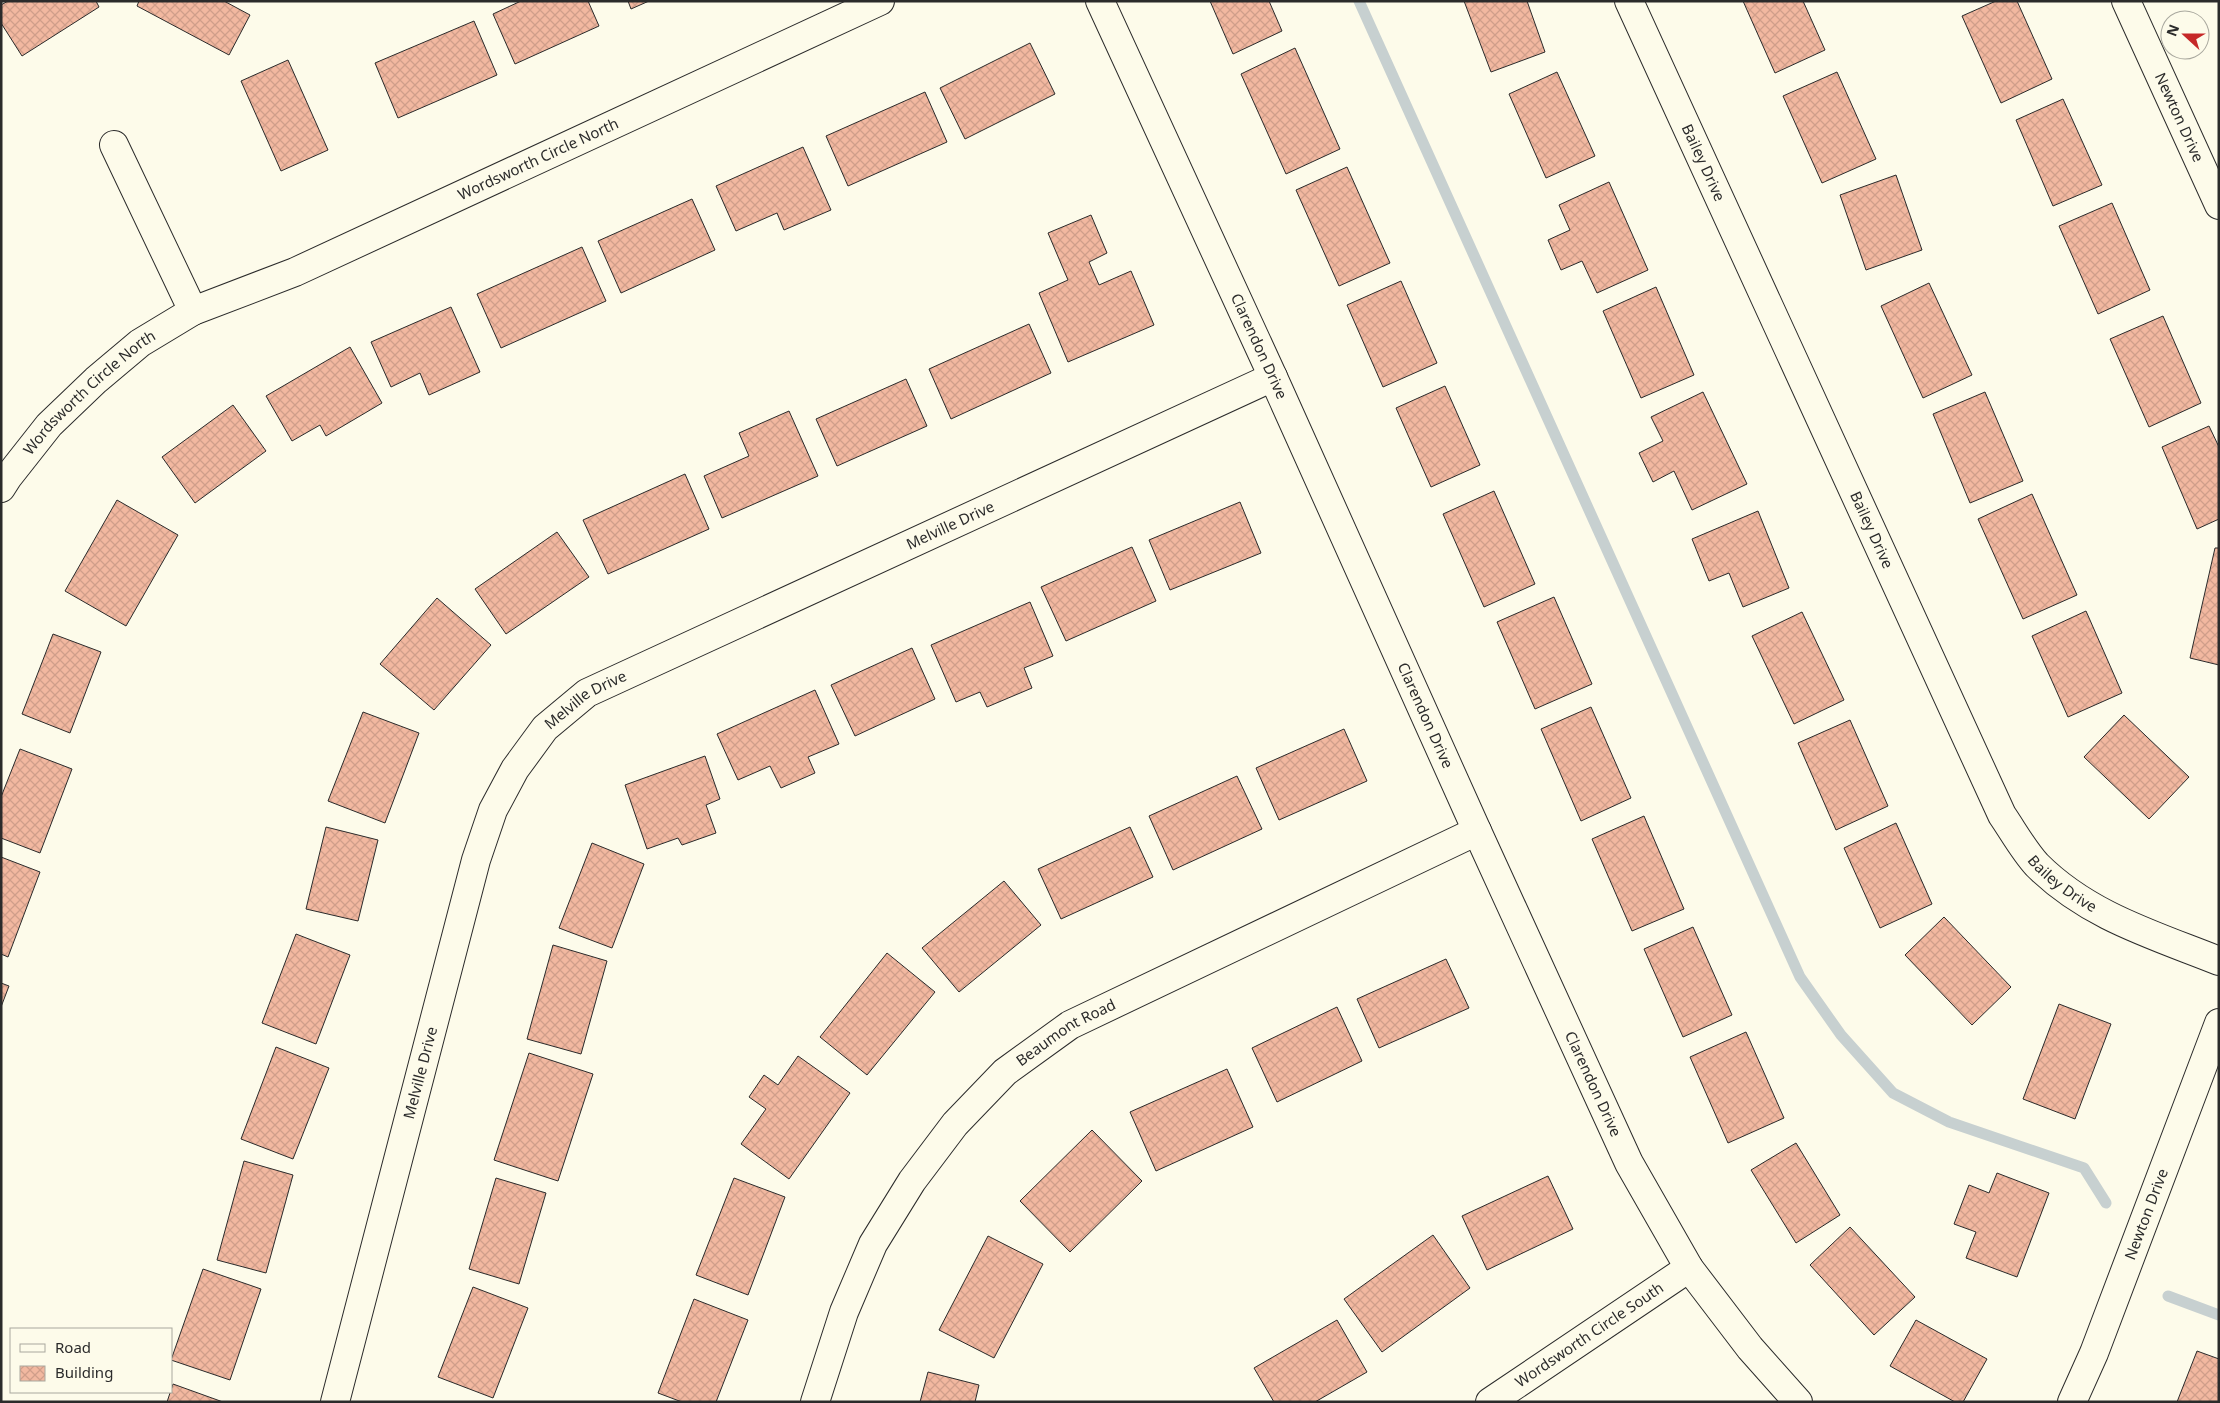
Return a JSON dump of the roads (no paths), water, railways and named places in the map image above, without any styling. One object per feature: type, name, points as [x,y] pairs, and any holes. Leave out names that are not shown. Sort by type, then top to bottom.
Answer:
[{"type":"street","name":"Wordsworth Circle North","points":[[1,488],[8,476],[49,425],[96,380],[140,343],[193,311],[294,272],[880,1]]},
{"type":"street","name":"Clarendon Drive","points":[[1100,1],[1273,377],[1476,831],[1629,1163],[1689,1268],[1750,1348],[1798,1402]]},
{"type":"street","name":"Bailey Drive","points":[[1629,1],[2002,815],[2036,864],[2067,892],[2112,919],[2219,961]]},
{"type":"street","name":"Newton Drive","points":[[2126,1],[2219,205]]},
{"type":"street","points":[[114,145],[193,311]]},
{"type":"street","name":"Melville Drive","points":[[335,1402],[476,860],[493,810],[515,770],[545,728],[587,693],[1273,377]]},
{"type":"street","name":"Beaumont Road","points":[[815,1402],[844,1312],[873,1244],[912,1181],[954,1124],[1005,1072],[1070,1025],[1476,831]]},
{"type":"street","name":"Newton Drive","points":[[2072,1402],[2094,1353],[2219,1024]]},
{"type":"street","name":"Wordsworth Circle South","points":[[1490,1402],[1689,1268]]},
{"type":"waterway","points":[[1359,1],[1800,977],[1841,1035],[1893,1093],[1949,1122],[2084,1168],[2106,1203]]},
{"type":"waterway","points":[[2168,1296],[2219,1315]]}]
